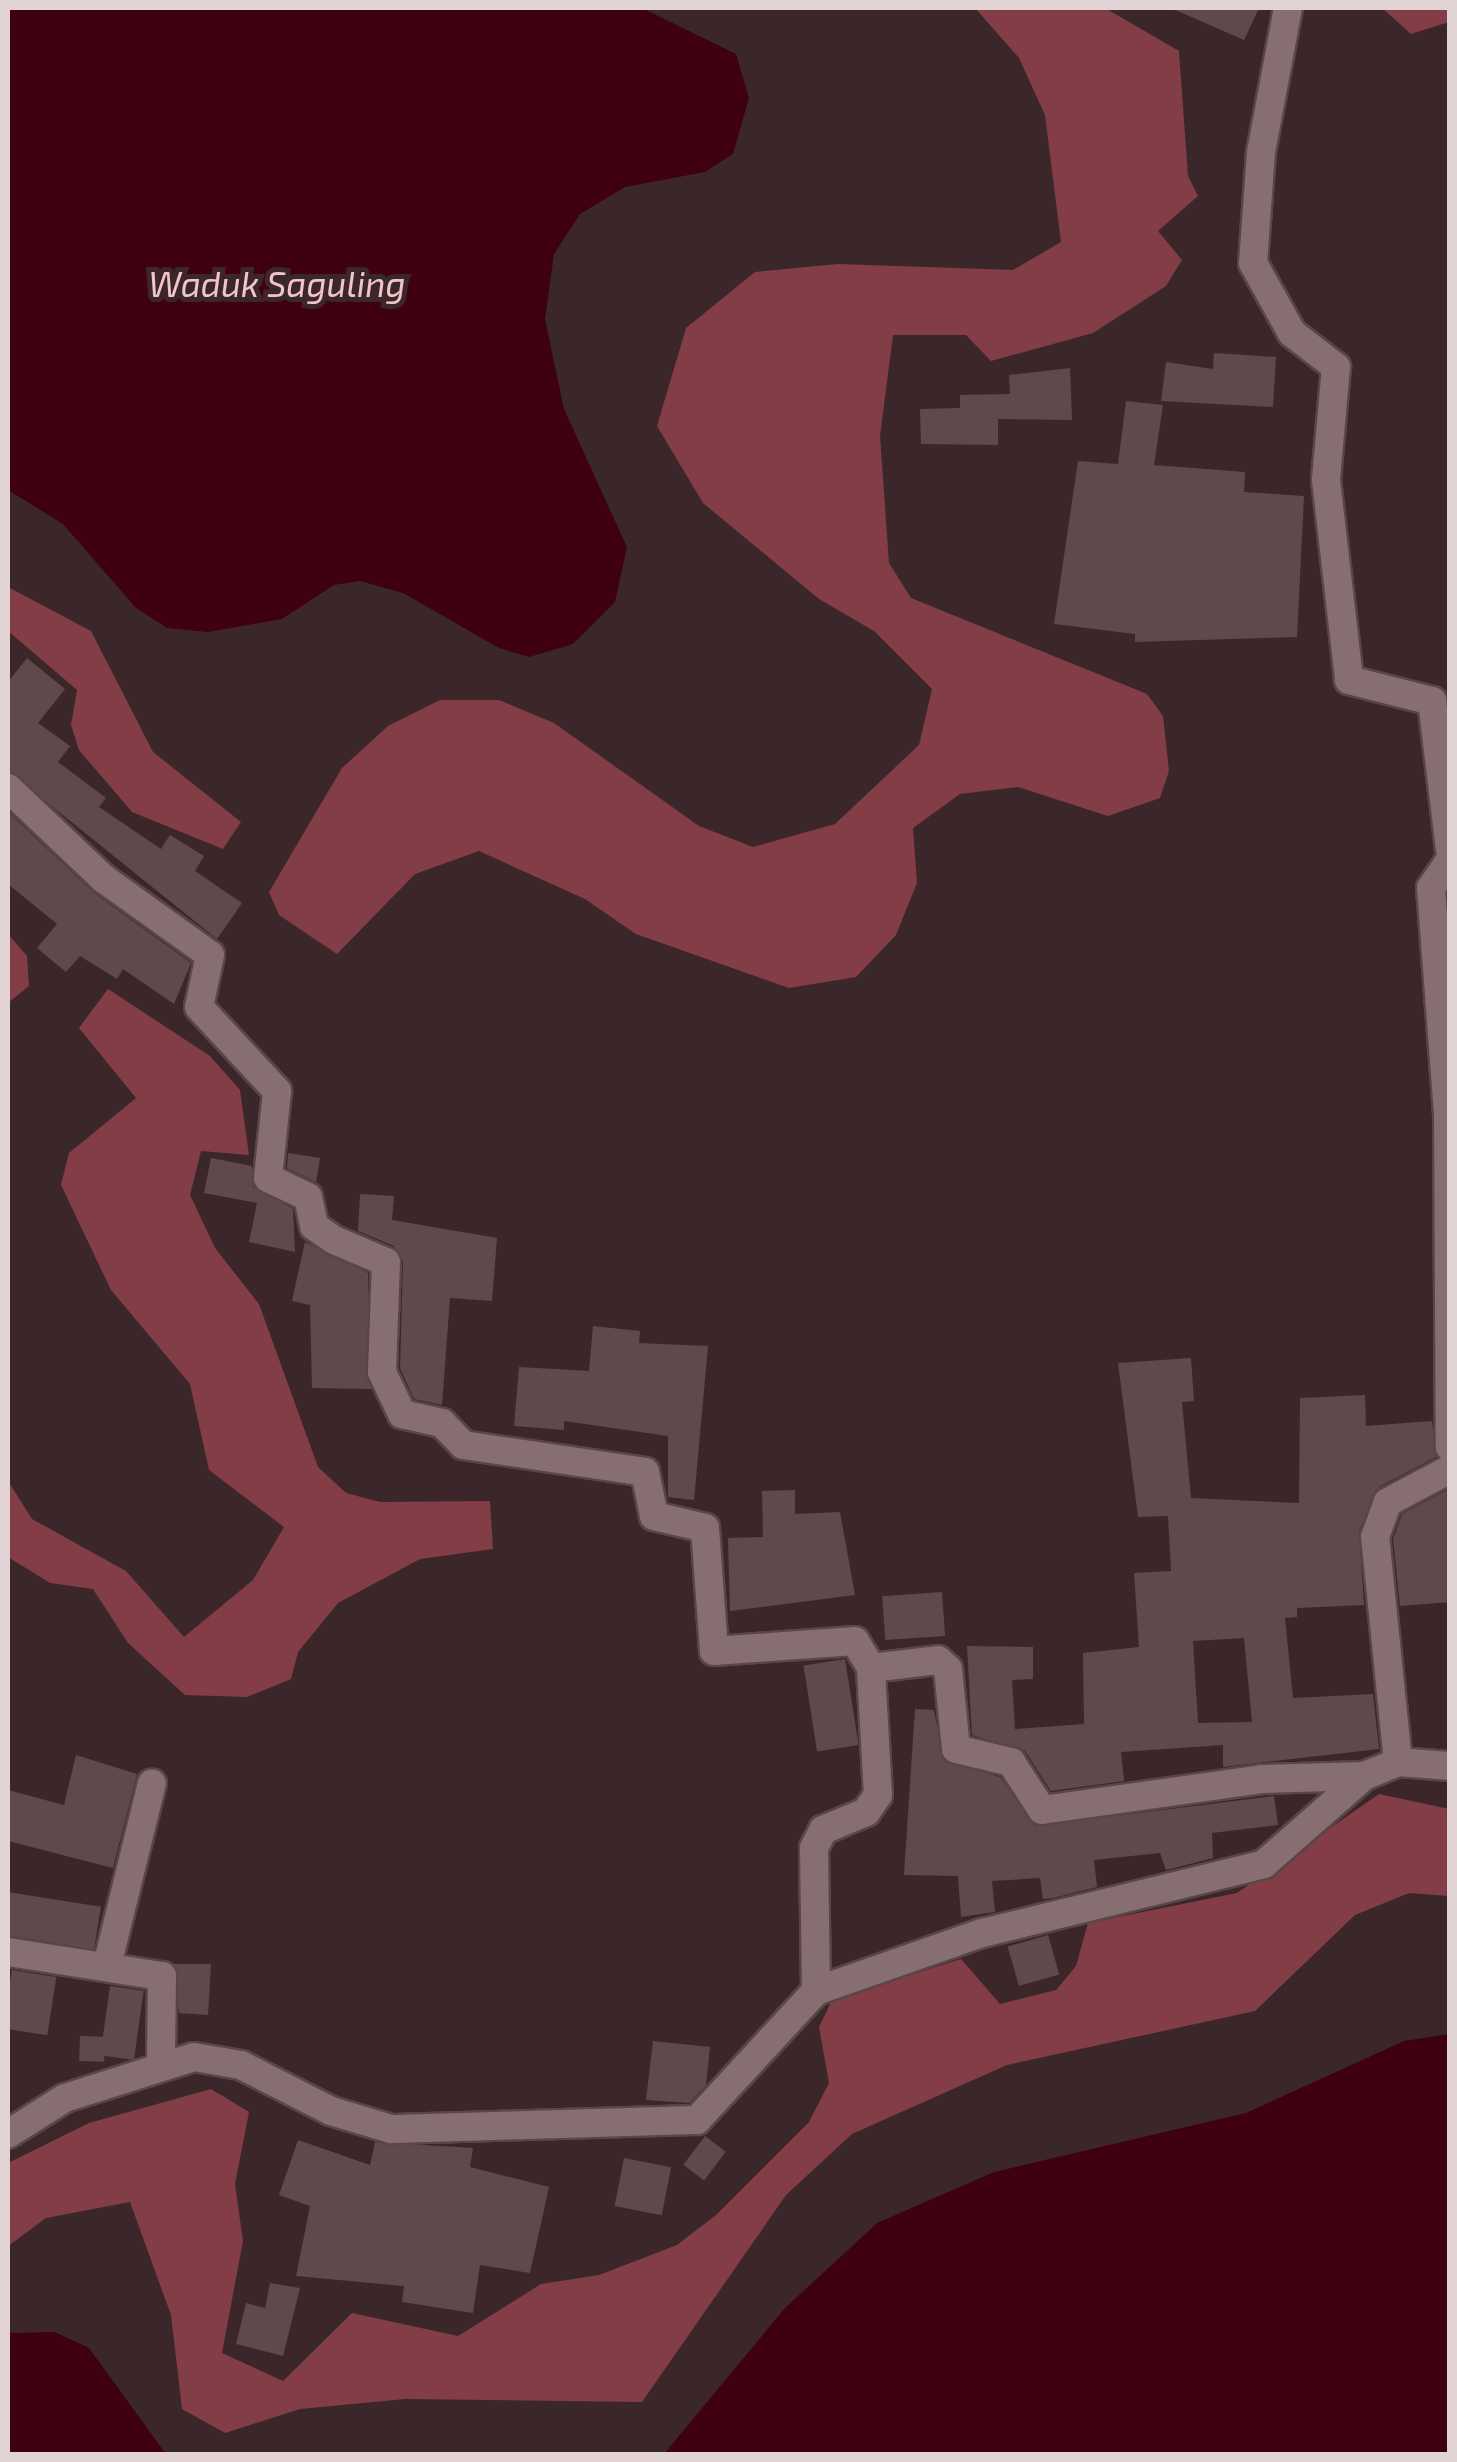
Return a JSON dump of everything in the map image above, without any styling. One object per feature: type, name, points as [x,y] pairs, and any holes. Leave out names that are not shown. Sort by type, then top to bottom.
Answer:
[{"type":"street","points":[[1288,8],[1261,152],[1253,263],[1292,333],[1336,367],[1326,480],[1349,680],[1432,701],[1450,849]]},
{"type":"street","points":[[8,788],[104,879],[210,956],[199,1006],[277,1091],[268,1178],[308,1197],[314,1226],[386,1262],[382,1372],[402,1414],[442,1423],[463,1445],[645,1472],[654,1516],[705,1528],[714,1651],[855,1641],[872,1668],[878,1795],[866,1812],[823,1830],[814,1848],[816,1990]]},
{"type":"street","points":[[1450,860],[1432,888],[1448,1113],[1450,1447]]},
{"type":"street","points":[[1398,1762],[1375,1537],[1388,1502],[1450,1468]]},
{"type":"street","points":[[872,1668],[938,1660],[952,1686],[956,1749],[1011,1762],[1042,1810],[1262,1780],[1364,1776]]},
{"type":"street","points":[[8,2134],[65,2098],[161,2061],[220,2058],[391,2128],[683,2123],[718,2107],[816,1990],[982,1933],[1264,1864],[1364,1776],[1398,1762],[1450,1766]]},
{"type":"street","points":[[107,1966],[152,1782]]},
{"type":"street","points":[[8,1952],[162,1976],[161,2061]]},
{"type":"shaded area","points":[[975,8],[1105,8],[1179,51],[1188,176],[1198,196],[1158,231],[1182,260],[1166,286],[1093,333],[991,361],[966,335],[893,335],[880,436],[889,563],[911,598],[1147,694],[1163,716],[1169,771],[1160,798],[1108,816],[1018,787],[960,794],[913,828],[917,883],[896,935],[856,977],[789,988],[636,934],[585,899],[479,851],[415,874],[337,954],[279,915],[269,892],[342,768],[388,726],[440,700],[499,700],[554,723],[699,826],[753,847],[835,824],[919,745],[932,689],[874,631],[819,599],[703,503],[657,426],[686,328],[755,272],[838,264],[1013,270],[1061,242],[1045,115],[1019,58]]},
{"type":"shaded area","points":[[1382,8],[1449,8],[1449,22],[1411,34]]},
{"type":"shaded area","points":[[8,587],[91,631],[153,752],[241,822],[223,849],[132,812],[79,750],[71,725],[77,690],[8,631]]},
{"type":"shaded area","points":[[8,934],[27,956],[29,986],[8,1003]]},
{"type":"shaded area","points":[[108,989],[210,1056],[240,1090],[249,1155],[201,1151],[190,1195],[215,1248],[259,1304],[318,1467],[346,1493],[380,1502],[490,1501],[493,1549],[420,1559],[338,1603],[298,1652],[291,1679],[247,1697],[185,1695],[128,1643],[93,1589],[50,1583],[8,1557],[8,1481],[32,1519],[126,1571],[184,1637],[253,1580],[284,1527],[209,1470],[190,1384],[111,1290],[61,1185],[69,1153],[136,1098],[79,1028]]},
{"type":"shaded area","points":[[1379,1794],[1449,1809],[1449,1896],[1409,1893],[1355,1915],[1255,2011],[1007,2065],[852,2134],[786,2195],[642,2402],[405,2399],[300,2409],[225,2433],[182,2409],[171,2315],[130,2202],[46,2218],[8,2246],[8,2163],[89,2123],[211,2089],[249,2112],[235,2184],[243,2241],[222,2353],[283,2381],[352,2313],[458,2336],[541,2284],[599,2275],[677,2245],[716,2215],[809,2122],[829,2083],[819,2027],[832,2000],[961,1959],[1000,2004],[1056,1990],[1076,1966],[1088,1923],[1237,1893]]},
{"type":"water","name":"Waduk Saguling","points":[[8,8],[642,8],[736,54],[749,98],[733,154],[705,172],[625,187],[580,214],[554,254],[545,319],[564,409],[627,547],[615,602],[573,644],[529,657],[499,648],[403,593],[360,581],[334,585],[282,619],[208,632],[167,628],[136,608],[63,524],[8,490]]},
{"type":"water","points":[[1449,2034],[1449,2454],[664,2454],[784,2309],[877,2223],[994,2172],[1246,2113],[1404,2041]]},
{"type":"water","points":[[55,2332],[89,2348],[166,2454],[8,2454],[8,2333]]},
{"type":"building","points":[[1171,8],[1259,8],[1244,40]]},
{"type":"building","points":[[1214,353],[1276,357],[1273,407],[1161,401],[1166,362],[1213,369]]},
{"type":"building","points":[[1070,368],[1072,420],[998,419],[998,445],[921,444],[920,409],[960,408],[960,395],[1010,394],[1009,375]]},
{"type":"building","points":[[1126,401],[1163,405],[1154,465],[1245,472],[1244,492],[1304,496],[1297,637],[1135,642],[1135,634],[1054,624],[1078,461],[1118,464]]},
{"type":"building","points":[[27,658],[65,689],[38,723],[70,746],[58,762],[106,798],[99,807],[161,849],[170,835],[204,856],[195,871],[242,903],[217,939],[8,771],[8,682]]},
{"type":"building","points":[[8,812],[94,893],[191,963],[174,1004],[123,969],[117,979],[80,956],[66,972],[37,948],[57,924],[8,884]]},
{"type":"building","points":[[288,1153],[320,1158],[316,1182],[287,1168]]},
{"type":"building","points":[[211,1158],[252,1166],[253,1187],[293,1209],[295,1252],[249,1242],[257,1203],[204,1193]]},
{"type":"building","points":[[360,1194],[394,1196],[392,1220],[497,1238],[492,1301],[450,1298],[442,1405],[414,1399],[400,1368],[403,1262],[394,1246],[358,1231]]},
{"type":"building","points":[[305,1242],[368,1273],[371,1389],[312,1388],[310,1305],[292,1301]]},
{"type":"building","points":[[593,1326],[640,1331],[639,1343],[708,1346],[694,1500],[668,1497],[668,1436],[564,1421],[564,1430],[514,1426],[519,1367],[589,1371]]},
{"type":"building","points":[[1191,1358],[1194,1401],[1182,1402],[1191,1498],[1299,1503],[1300,1398],[1365,1395],[1366,1426],[1432,1421],[1436,1457],[1379,1487],[1359,1531],[1364,1605],[1297,1608],[1297,1617],[1285,1618],[1293,1698],[1373,1694],[1379,1749],[1223,1767],[1223,1745],[1121,1752],[1124,1781],[1051,1791],[1025,1751],[972,1735],[967,1646],[1033,1647],[1033,1679],[1012,1680],[1015,1729],[1084,1724],[1083,1653],[1139,1647],[1134,1573],[1171,1571],[1168,1516],[1138,1517],[1118,1363]],"holes":[[[1244,1638],[1252,1722],[1198,1723],[1193,1641]]]},
{"type":"building","points":[[1449,1489],[1450,1602],[1400,1606],[1393,1539],[1402,1514]]},
{"type":"building","points":[[795,1490],[795,1514],[840,1512],[855,1595],[730,1611],[728,1538],[763,1537],[762,1491]]},
{"type":"building","points":[[942,1592],[945,1636],[885,1640],[882,1596]]},
{"type":"building","points":[[845,1659],[859,1745],[817,1751],[804,1666]]},
{"type":"building","points":[[915,1709],[934,1710],[944,1761],[1000,1777],[1036,1826],[1274,1796],[1278,1825],[1212,1833],[1213,1858],[1166,1870],[1160,1853],[1094,1860],[1097,1887],[1053,1898],[1043,1899],[1040,1878],[992,1881],[995,1912],[961,1917],[958,1876],[904,1875]]},
{"type":"building","points":[[76,1755],[137,1774],[113,1868],[8,1841],[8,1790],[64,1805]]},
{"type":"building","points":[[8,1892],[101,1907],[94,1949],[8,1936]]},
{"type":"building","points":[[1048,1935],[1059,1974],[1019,1986],[1008,1947]]},
{"type":"building","points":[[174,1964],[211,1964],[208,2015],[179,2013]]},
{"type":"building","points":[[12,1970],[56,1977],[47,2035],[8,2029]]},
{"type":"building","points":[[110,1986],[144,1991],[134,2060],[100,2055]]},
{"type":"building","points":[[80,2036],[105,2037],[104,2062],[79,2061]]},
{"type":"building","points":[[653,2041],[710,2047],[706,2085],[689,2103],[646,2100]]},
{"type":"building","points":[[705,2136],[726,2152],[704,2180],[683,2165]]},
{"type":"building","points":[[298,2140],[370,2165],[375,2142],[473,2148],[470,2167],[549,2187],[530,2273],[480,2265],[473,2313],[402,2302],[404,2286],[296,2276],[310,2206],[279,2195]]},
{"type":"building","points":[[624,2158],[671,2167],[662,2215],[615,2206]]},
{"type":"building","points":[[270,2283],[300,2288],[283,2356],[236,2344],[246,2303],[265,2308]]}]
